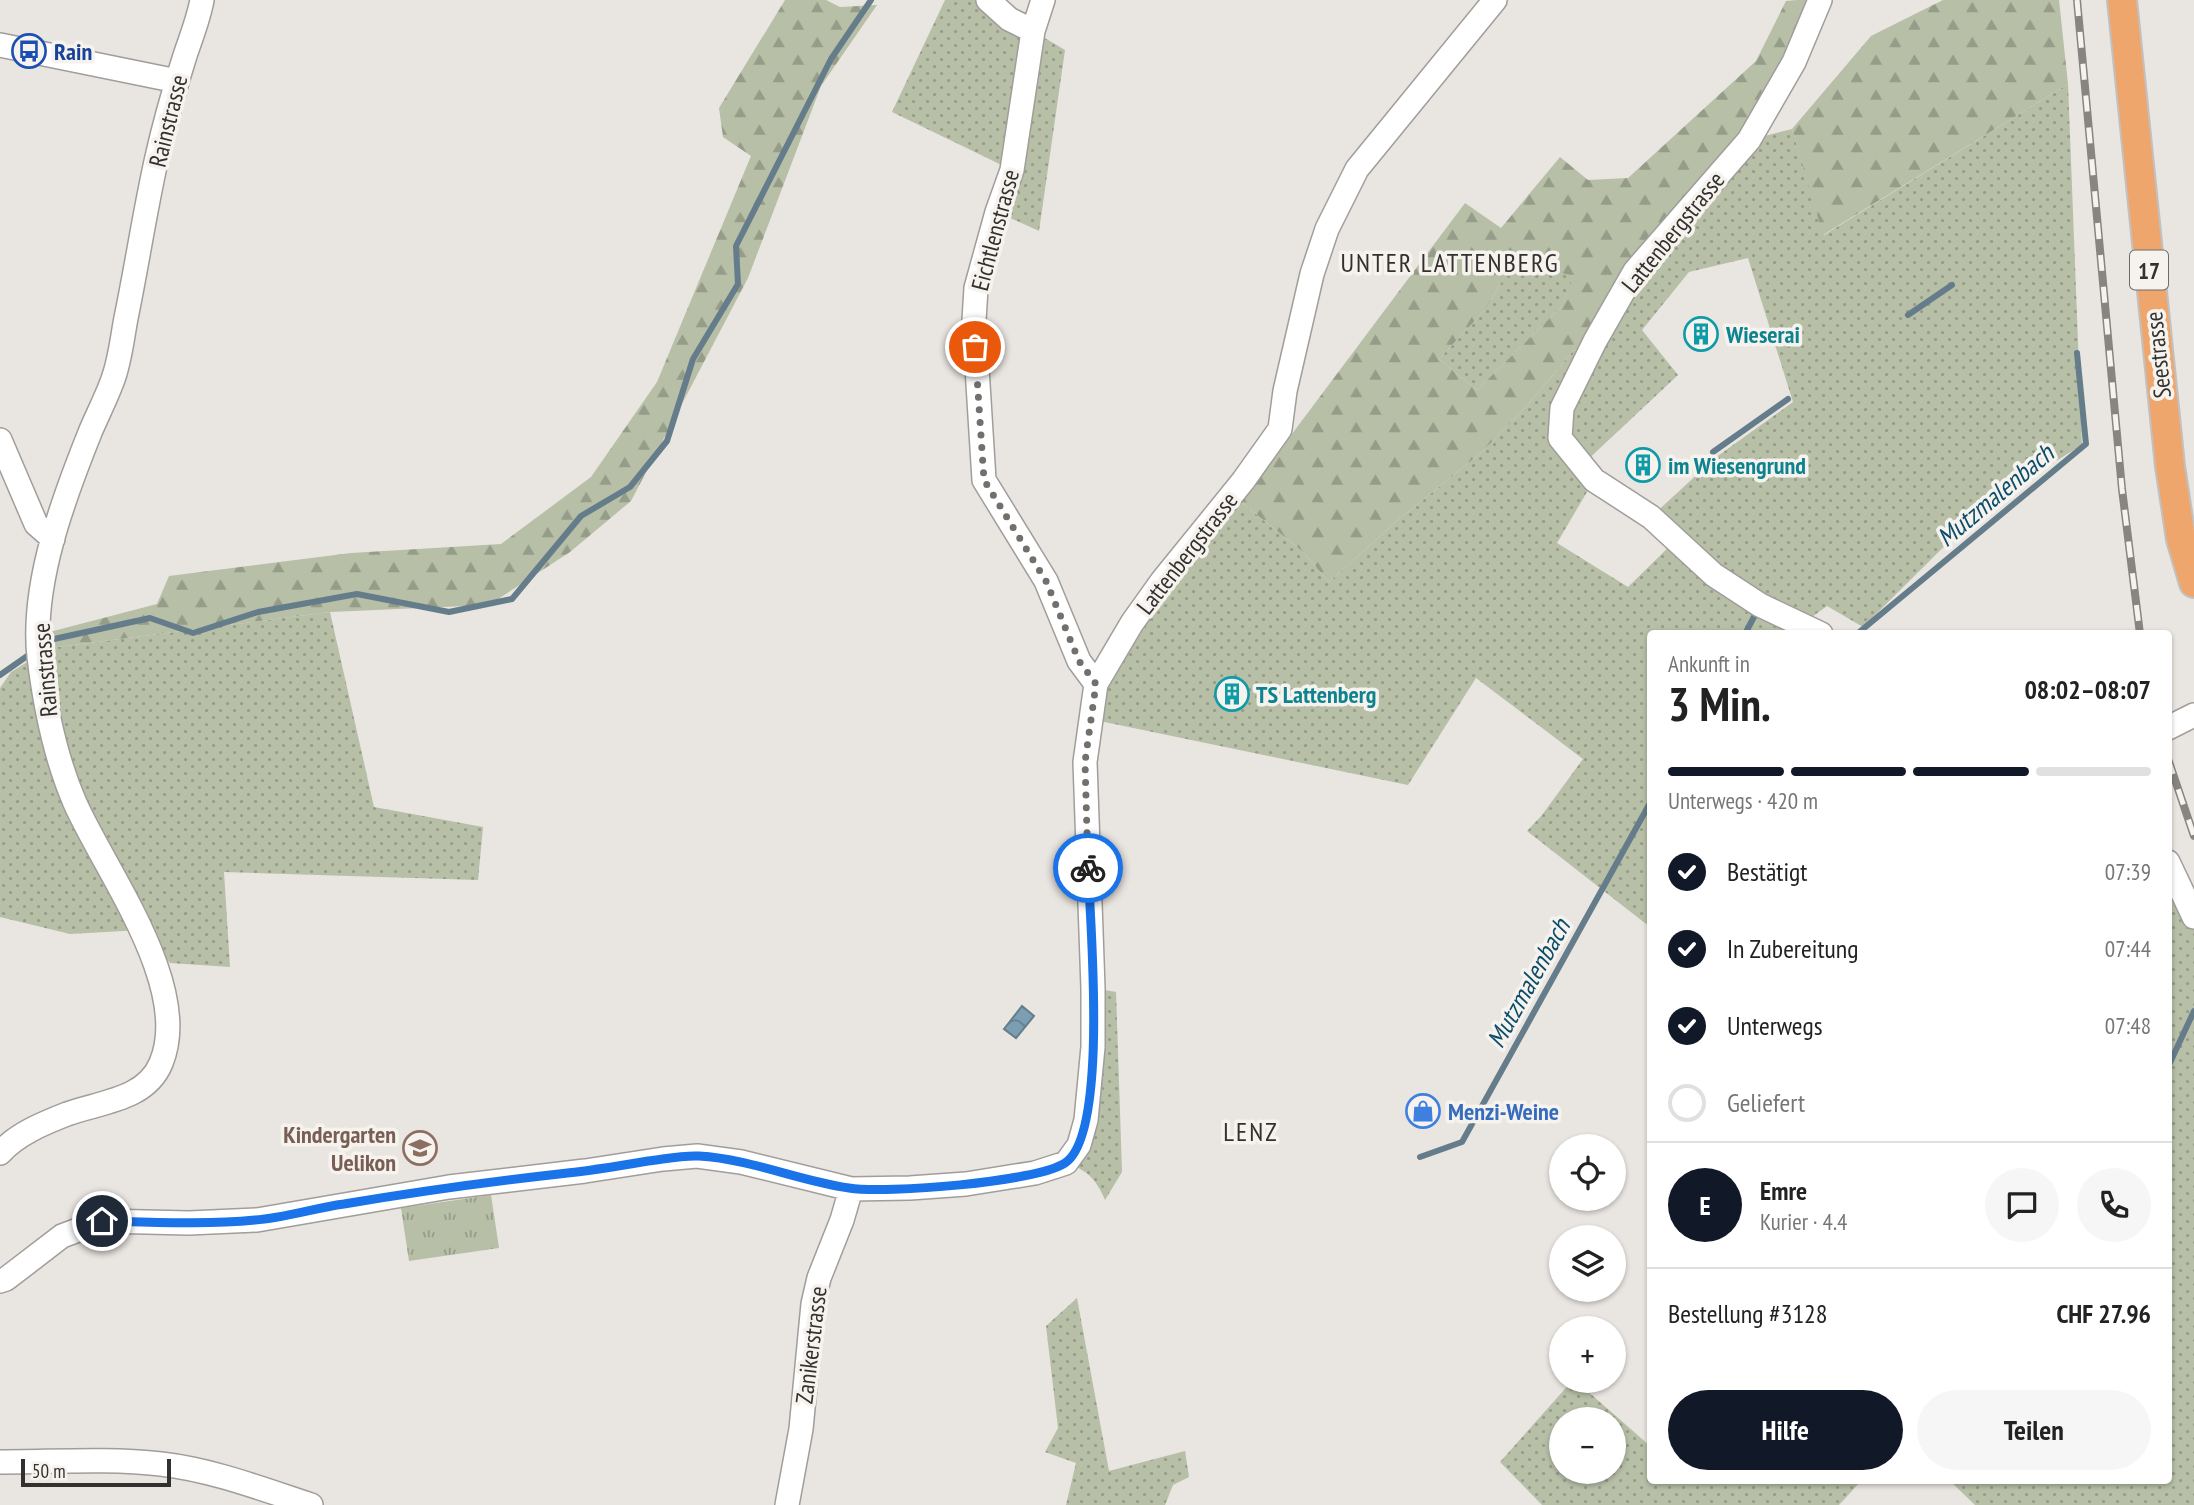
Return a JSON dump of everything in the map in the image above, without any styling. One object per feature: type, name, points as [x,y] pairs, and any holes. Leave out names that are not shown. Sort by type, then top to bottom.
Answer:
[{"type":"main road","name":"Seestrasse","points":[[2122,0],[2170,466],[2180,539],[2194,583]]},
{"type":"street","name":"Rainstrasse","points":[[0,1153],[10,1141],[68,1114],[125,1096],[141,1088],[162,1062],[167,1038],[166,1003],[161,975],[141,929],[76,805],[60,766],[49,722],[38,645],[41,598],[53,539],[82,455],[114,379],[156,161],[202,0]]},
{"type":"street","points":[[988,0],[1009,19],[1033,31]]},
{"type":"street","name":"Eichtlenstrasse","points":[[1043,0],[1033,31],[1012,170],[976,288],[974,320],[984,480],[1046,581],[1079,661],[1096,684]]},
{"type":"street","name":"Lattenbergstrasse","points":[[851,1189],[966,1184],[1035,1174],[1066,1163],[1079,1145],[1086,1120],[1093,1047],[1085,762],[1096,684],[1132,623],[1162,581],[1243,481],[1280,429],[1285,391],[1312,274],[1327,229],[1357,169],[1495,0]]},
{"type":"street","name":"Lattenbergstrasse","points":[[1812,630],[1760,606],[1714,575],[1651,517],[1594,480],[1560,438],[1562,408],[1595,341],[1635,271],[1749,140],[1794,62],[1820,0]]},
{"type":"street","points":[[0,45],[177,81]]},
{"type":"street","points":[[0,440],[36,524],[53,539]]},
{"type":"street","points":[[2172,726],[2194,715]]},
{"type":"street","points":[[2172,870],[2194,917]]},
{"type":"street","points":[[0,1281],[62,1236],[102,1221],[189,1223],[257,1220],[449,1187],[663,1159],[697,1156],[741,1162],[851,1189]]},
{"type":"street","name":"Zanikerstrasse","points":[[787,1505],[801,1429],[813,1304],[819,1278],[851,1189]]},
{"type":"street","points":[[0,1462],[162,1464],[222,1476],[311,1505]]},
{"type":"green space","points":[[785,0],[826,0],[840,7],[877,5],[821,86],[748,278],[631,501],[570,552],[489,605],[330,612],[50,648],[38,635],[157,604],[169,576],[351,553],[501,544],[591,477],[657,382],[751,156],[723,137],[719,108]]},
{"type":"green space","points":[[945,0],[995,0],[1033,31],[1065,50],[1039,231],[997,212],[1012,170],[892,112]]},
{"type":"green space","points":[[1820,0],[1794,62],[1595,341],[1573,351],[1525,408],[1482,452],[1398,520],[1329,582],[1302,551],[1241,502],[1465,203],[1501,228],[1560,157],[1588,180],[1628,178],[1756,61],[1786,1]],"holes":[[[1513,262],[1574,276],[1561,307],[1477,390],[1439,359],[1485,310]]]},
{"type":"green space","points":[[1943,0],[2059,0],[2068,84],[1823,235],[1792,129],[1871,36]]},
{"type":"green space","points":[[2068,84],[2082,445],[1988,503],[1863,627],[1827,606],[1801,625],[1814,630],[1647,630],[1647,925],[1527,831],[1583,759],[1476,678],[1408,785],[1090,719],[1153,612],[1241,502],[1302,551],[1329,582],[1398,520],[1482,452],[1525,408],[1573,351],[1595,341],[1749,140],[1792,129],[1824,235]],"holes":[[[1748,258],[1793,402],[1715,458],[1651,517],[1676,540],[1628,587],[1557,543],[1594,480],[1582,465],[1678,375],[1642,330],[1689,272]]]},
{"type":"green space","points":[[1513,262],[1575,276],[1561,307],[1477,390],[1439,359],[1485,310]]},
{"type":"green space","points":[[330,612],[374,807],[483,827],[478,880],[224,872],[230,967],[170,963],[141,930],[70,934],[0,917],[0,688],[11,672],[50,648]]},
{"type":"green space","points":[[2172,870],[2194,917],[2194,1505],[1975,1505],[1953,1484],[2172,1484]]},
{"type":"green space","points":[[1093,988],[1116,992],[1122,1172],[1105,1200],[1090,1176],[1066,1163],[1079,1145]]},
{"type":"green space","points":[[491,1195],[499,1248],[409,1261],[401,1208]]},
{"type":"green space","points":[[1077,1298],[1109,1471],[1185,1451],[1189,1477],[1173,1485],[1165,1505],[1066,1505],[1076,1463],[1045,1452],[1058,1428],[1046,1326]]},
{"type":"green space","points":[[1561,1393],[1590,1393],[1606,1407],[1549,1407],[1549,1484],[1626,1484],[1626,1425],[1647,1443],[1647,1484],[1858,1484],[1839,1505],[1542,1505],[1500,1462]]},
{"type":"water","points":[[1022,1006],[1034,1016],[1016,1038],[1004,1029]]},
{"type":"waterway","points":[[45,644],[54,639],[150,618],[193,633],[258,612],[357,594],[449,612],[512,599],[581,516],[630,487],[667,441],[693,359],[738,284],[736,246],[831,59],[871,0]]},
{"type":"waterway","points":[[1908,315],[1952,285]]},
{"type":"waterway","name":"Mutzmalenbach","points":[[1862,630],[2086,444],[2077,353]]},
{"type":"waterway","points":[[1713,452],[1788,399]]},
{"type":"waterway","name":"Mutzmalenbach","points":[[1747,630],[1756,613]]},
{"type":"waterway","points":[[0,675],[33,652]]},
{"type":"waterway","name":"Mutzmalenbach","points":[[1420,1157],[1462,1142],[1647,808]]},
{"type":"waterway","points":[[2172,1058],[2194,1011]]},
{"type":"railway","points":[[2077,0],[2122,489],[2140,630]]},
{"type":"railway","points":[[2172,771],[2194,836]]},
{"type":"way so far","points":[[975,347],[984,480],[1046,581],[1079,661],[1096,684],[1085,762],[1088,868]]},
{"type":"place","name":"Rain","points":[[29,51]]},
{"type":"place","name":"Wieserai","points":[[1701,334]]},
{"type":"place","name":"im Wiesengrund","points":[[1643,465]]},
{"type":"place","name":"TS Lattenberg","points":[[1232,694]]},
{"type":"place","name":"Menzi-Weine","points":[[1423,1111]]},
{"type":"place","name":"Kindergarten Uelikon","points":[[420,1148]]},
{"type":"district","name":"UNTER LATTENBERG","points":[[1450,262]]},
{"type":"district","name":"LENZ","points":[[1251,1131]]},
{"type":"route","points":[[102,1221],[189,1223],[257,1220],[449,1187],[697,1156],[741,1162],[851,1189],[966,1184],[1035,1174],[1066,1163],[1079,1145],[1086,1120],[1091,1083],[1093,988],[1088,868]]}]
